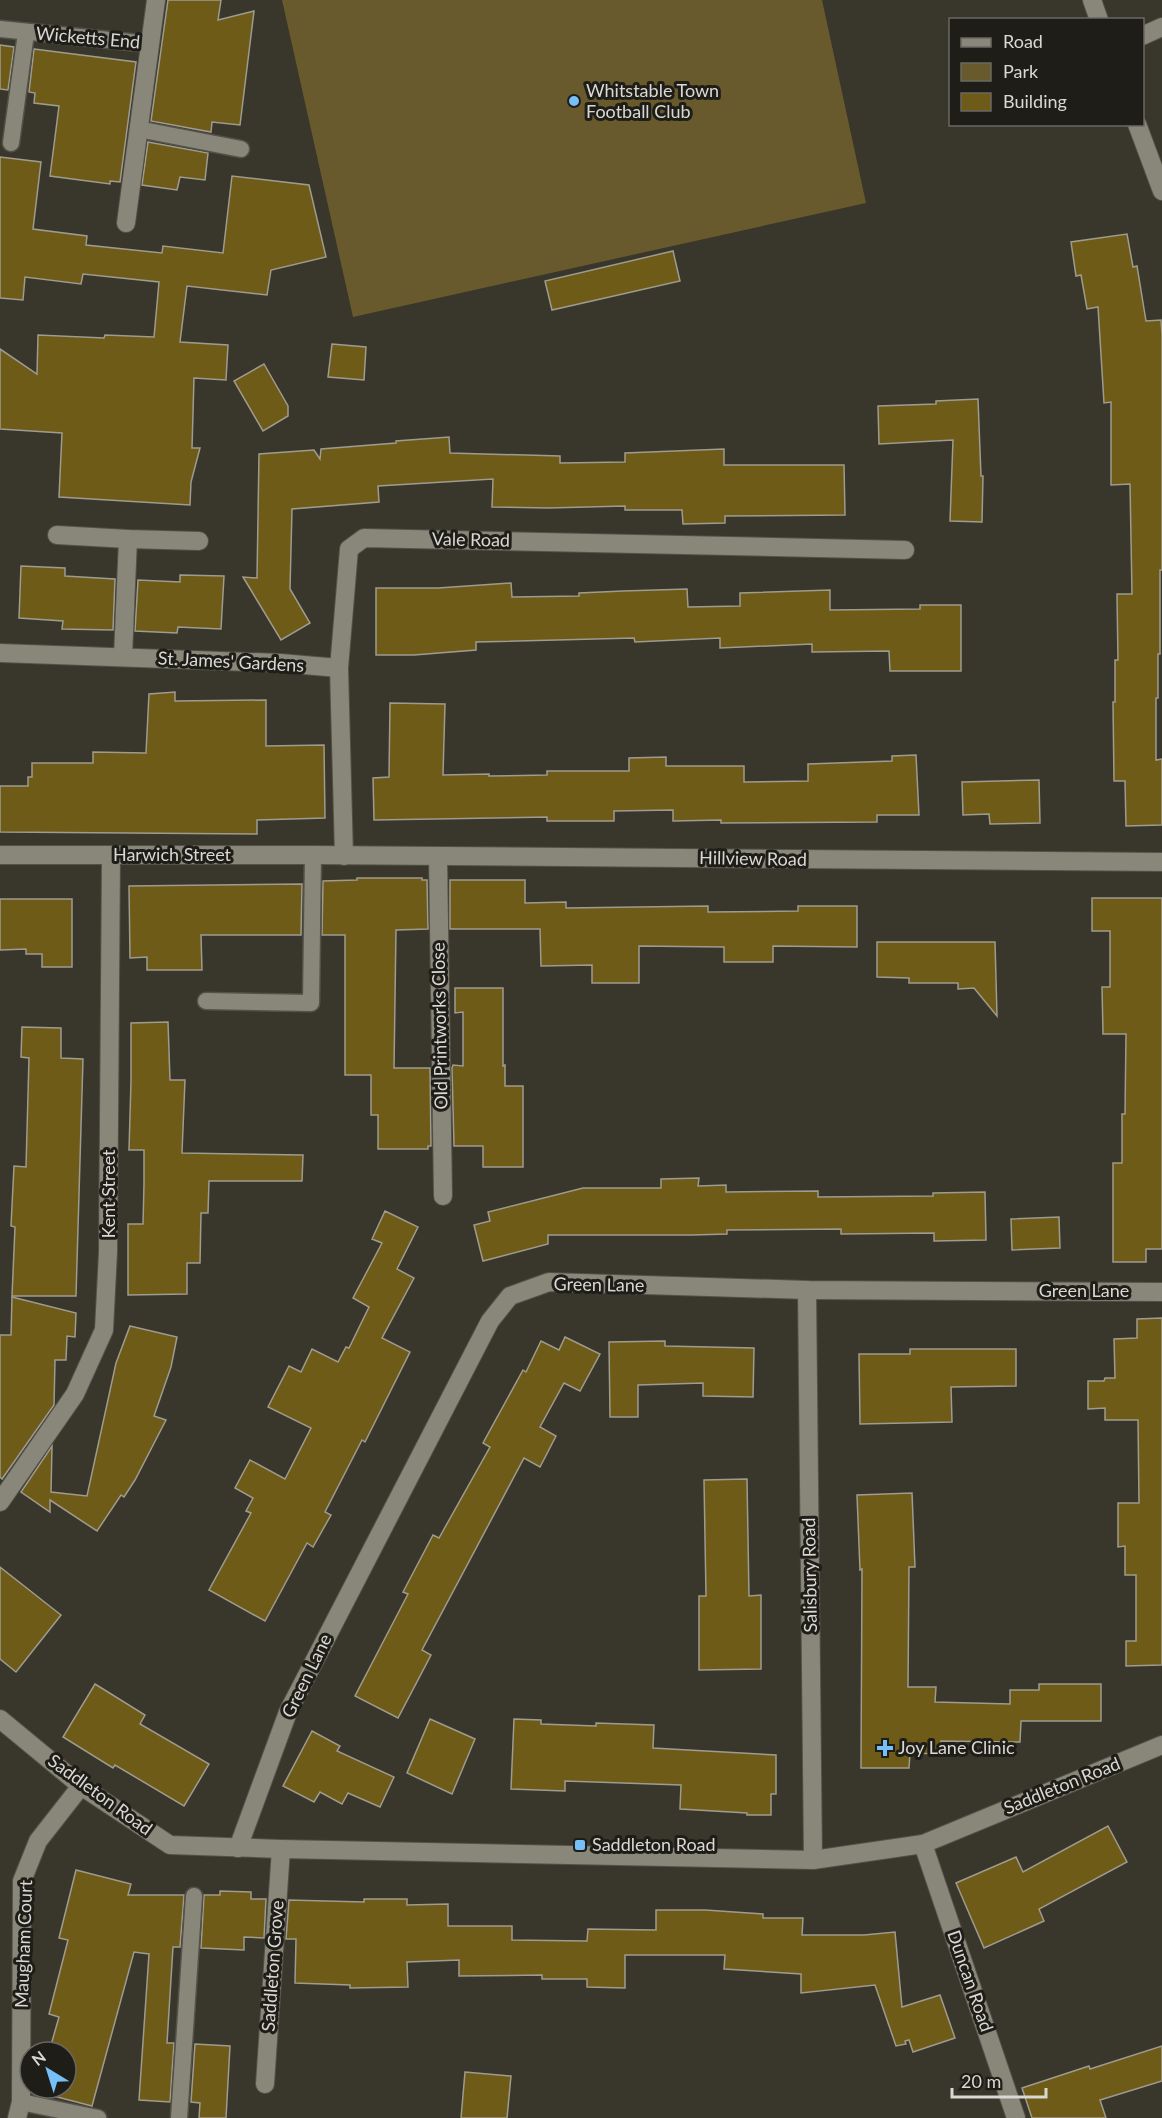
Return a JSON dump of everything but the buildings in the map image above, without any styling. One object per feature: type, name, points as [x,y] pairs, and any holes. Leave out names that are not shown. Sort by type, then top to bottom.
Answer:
[{"type":"street","name":"Wicketts End","points":[[126,223],[156,0]]},
{"type":"street","points":[[1092,0],[1098,18]]},
{"type":"street","points":[[1144,36],[1162,27]]},
{"type":"street","points":[[1138,126],[1162,191]]},
{"type":"street","points":[[57,535],[199,541]]},
{"type":"street","name":"Vale Road","points":[[344,856],[339,668],[349,549],[364,538],[905,550]]},
{"type":"street","points":[[123,656],[128,539]]},
{"type":"street","name":"St. James' Gardens","points":[[0,653],[123,656],[339,668]]},
{"type":"street","name":"Harwich Street","points":[[0,855],[344,856]]},
{"type":"street","name":"Kent Street","points":[[0,1502],[75,1394],[104,1330],[108,1252],[111,856]]},
{"type":"street","name":"Hillview Road","points":[[344,856],[1162,862]]},
{"type":"street","name":"Old Printworks Close","points":[[438,856],[443,1196]]},
{"type":"street","name":"Green Lane","points":[[238,1848],[288,1712],[489,1320],[510,1296],[549,1282],[807,1290],[1162,1292]]},
{"type":"street","name":"Salisbury Road","points":[[807,1290],[813,1860]]},
{"type":"street","name":"Saddleton Road","points":[[0,1719],[81,1786],[170,1845],[281,1849],[813,1860],[922,1844],[1162,1745]]},
{"type":"street","name":"Maugham Court","points":[[19,2110],[22,1881],[38,1842],[81,1786]]},
{"type":"street","name":"Duncan Road","points":[[922,1844],[1016,2118]]},
{"type":"street","name":"Saddleton Grove","points":[[265,2084],[281,1849]]},
{"type":"lane","name":"Wicketts End","points":[[0,29],[149,44]]},
{"type":"lane","name":"Wicketts End","points":[[11,143],[26,33]]},
{"type":"lane","points":[[138,129],[241,149]]},
{"type":"lane","points":[[206,1001],[311,1003],[313,855]]},
{"type":"lane","points":[[179,2118],[194,1896]]},
{"type":"lane","points":[[19,2110],[98,2118]]},
{"type":"green space","name":"Whitstable Town Football Club","points":[[282,0],[822,0],[866,203],[353,317]]},
{"type":"place","name":"Whitstable Town Football Club","points":[[574,101]]},
{"type":"place","name":"Joy Lane Clinic","points":[[885,1748]]},
{"type":"place","name":"Saddleton Road","points":[[580,1845]]}]
